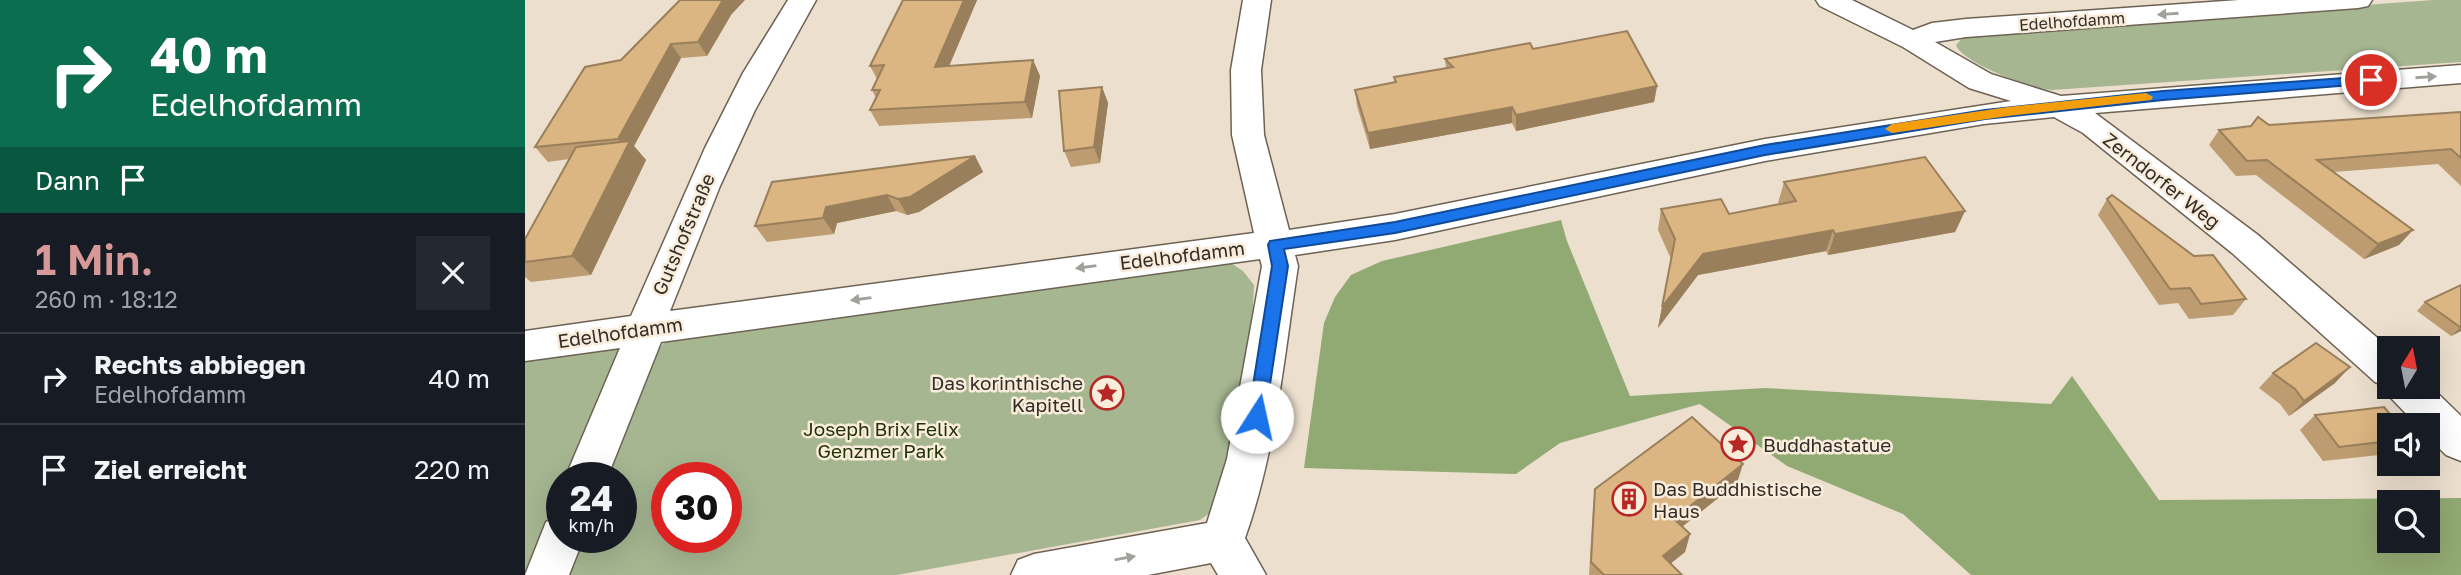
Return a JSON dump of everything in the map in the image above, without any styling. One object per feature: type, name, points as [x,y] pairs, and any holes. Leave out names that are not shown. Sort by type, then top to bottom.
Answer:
[{"type":"street","name":"Gutshofstraße","points":[[593,462],[647,328],[654,302],[720,145],[753,80],[802,0]]},
{"type":"street","points":[[1034,575],[1232,558],[1238,498],[1261,396],[1280,266],[1248,135],[1246,70],[1257,0]]},
{"type":"street","name":"Zerndorfer Weg","points":[[1830,0],[1913,41],[1980,81],[2056,105],[2094,126],[2245,244],[2377,360]]},
{"type":"street","name":"Edelhofdamm","points":[[1913,41],[1932,32],[1966,28],[2358,0]]},
{"type":"street","name":"Edelhofdamm","points":[[525,346],[1200,251],[1275,245],[1395,228],[1824,139],[2056,105],[2461,74]]},
{"type":"street","points":[[2417,399],[2461,443]]},
{"type":"street","points":[[545,575],[555,553]]},
{"type":"green space","points":[[2461,0],[2461,62],[2052,90],[2014,80],[1984,67],[1961,52],[1956,45],[1964,36],[1985,33]]},
{"type":"green space","points":[[1561,220],[1630,396],[1765,388],[2051,404],[2072,376],[2159,500],[2377,499],[2377,553],[2440,553],[2440,498],[2461,498],[2461,575],[1971,575],[1903,514],[1787,466],[1700,404],[1560,443],[1516,474],[1304,468],[1324,323],[1335,297],[1351,275],[1382,261]]},
{"type":"green space","name":"Joseph Brix Felix Genzmer Park","points":[[1231,263],[1243,271],[1254,285],[1251,349],[1241,411],[1214,510],[1200,520],[897,575],[564,575],[573,553],[637,553],[637,462],[610,462],[655,352],[667,340]]},
{"type":"green space","points":[[615,346],[619,352],[575,462],[546,462],[546,532],[527,575],[525,575],[525,352]]},
{"type":"building","points":[[680,0],[723,0],[698,42],[671,44],[618,139],[535,147],[585,67],[621,60]]},
{"type":"building","points":[[903,0],[964,0],[935,67],[1033,60],[1025,102],[870,110],[880,90],[872,90],[884,65],[870,66]]},
{"type":"building","points":[[1627,31],[1657,86],[1516,115],[1512,107],[1368,133],[1355,90],[1396,82],[1394,77],[1453,67],[1445,59],[1530,43],[1533,49]]},
{"type":"building","points":[[1102,87],[1094,147],[1064,151],[1059,91]]},
{"type":"building","points":[[2461,112],[2461,158],[2451,149],[2317,160],[2413,230],[2378,244],[2267,160],[2247,161],[2219,130],[2251,126],[2258,117],[2269,125]]},
{"type":"building","points":[[630,141],[572,256],[525,262],[525,239],[576,147]]},
{"type":"building","points":[[975,156],[910,197],[898,199],[887,195],[826,207],[823,218],[755,226],[772,182]]},
{"type":"building","points":[[1925,157],[1965,211],[1835,234],[1833,230],[1703,254],[1662,307],[1675,239],[1661,209],[1721,199],[1729,214],[1796,201],[1784,182]]},
{"type":"building","points":[[2112,195],[2194,256],[2213,255],[2246,299],[2201,304],[2190,288],[2170,289],[2107,199]]},
{"type":"building","points":[[2461,285],[2461,327],[2460,327],[2425,302]]},
{"type":"building","points":[[2316,343],[2350,367],[2304,401],[2295,389],[2273,373]]},
{"type":"building","points":[[2384,407],[2389,413],[2377,413],[2377,442],[2339,447],[2315,415]]},
{"type":"building","name":"Das Buddhistische Haus","points":[[1692,417],[1743,464],[1674,519],[1690,534],[1663,556],[1682,575],[1604,575],[1591,562],[1595,489]]},
{"type":"slow traffic","points":[[1892,129],[2008,111],[2146,97]]},
{"type":"place","name":"Das korinthische Kapitell","points":[[1107,393]]},
{"type":"place","name":"Buddhastatue","points":[[1738,444]]},
{"type":"place","name":"Das Buddhistische Haus","points":[[1629,499]]},
{"type":"route","points":[[1257,417],[1280,266],[1275,245],[1395,228],[1765,150],[1985,114],[2056,105],[2371,80]]}]
